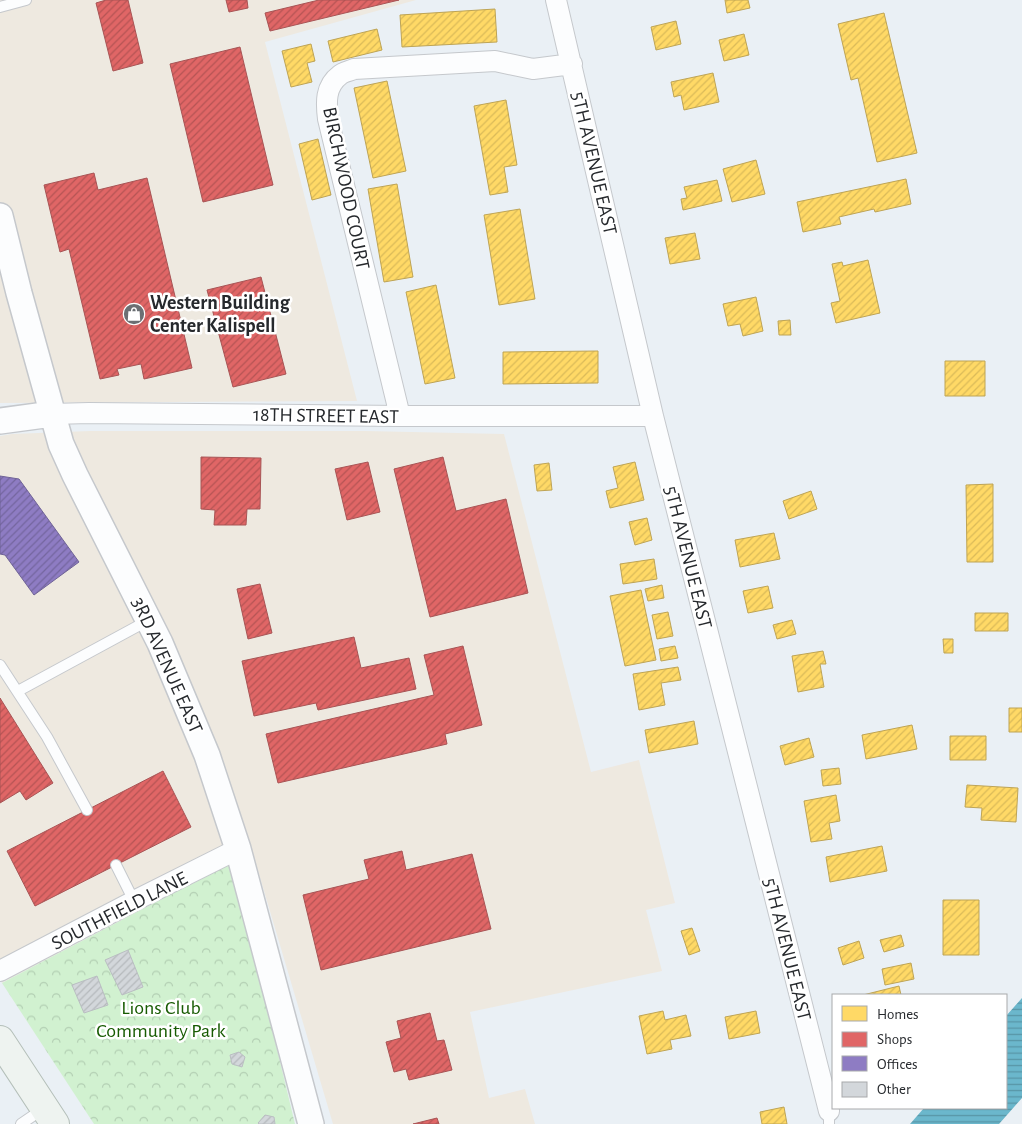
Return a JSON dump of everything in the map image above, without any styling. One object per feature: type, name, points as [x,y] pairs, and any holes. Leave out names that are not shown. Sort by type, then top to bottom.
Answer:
[{"type":"main road","points":[[0,1040],[50,1116]]},
{"type":"street","name":"5TH AVENUE EAST","points":[[556,0],[654,416],[829,1118]]},
{"type":"street","name":"BIRCHWOOD COURT","points":[[400,416],[328,119],[326,102],[331,86],[340,74],[354,69],[495,60],[533,69],[572,64]]},
{"type":"street","name":"3RD AVENUE EAST","points":[[0,216],[61,444],[149,620],[171,667],[207,755],[238,849],[311,1124]]},
{"type":"street","name":"18TH STREET EAST","points":[[0,421],[52,414],[89,413],[654,416]]},
{"type":"street","name":"SOUTHFIELD LANE","points":[[0,971],[238,849]]},
{"type":"lane","points":[[0,7],[26,0]]},
{"type":"lane","points":[[18,690],[149,620]]},
{"type":"lane","points":[[0,665],[48,737],[87,810]]},
{"type":"lane","points":[[116,865],[134,901]]},
{"type":"lane","points":[[21,1124],[50,1116]]},
{"type":"shaded area","points":[[0,0],[416,0],[265,42],[357,401],[0,403]]},
{"type":"shaded area","points":[[90,431],[365,431],[504,434],[591,772],[639,760],[675,903],[646,910],[662,971],[470,1012],[489,1098],[525,1089],[535,1124],[333,1124],[251,847],[232,862],[2,983],[0,980],[0,436]]},
{"type":"green space","name":"Lions Club Community Park","points":[[232,862],[295,1124],[94,1124],[2,983]]},
{"type":"water","points":[[1022,998],[1022,1098],[999,1124],[910,1124],[923,1109],[1007,1109],[1007,1015]]},
{"type":"building: Homes","points":[[725,0],[748,0],[750,8],[727,13]]},
{"type":"building: Homes","points":[[495,9],[497,42],[402,47],[400,15]]},
{"type":"building: Homes","points":[[884,13],[917,153],[877,162],[858,78],[851,80],[838,24]]},
{"type":"building: Homes","points":[[676,21],[681,44],[656,50],[651,27]]},
{"type":"building: Homes","points":[[377,29],[382,50],[333,62],[328,41]]},
{"type":"building: Homes","points":[[744,34],[749,55],[724,61],[719,40]]},
{"type":"building: Homes","points":[[311,44],[315,61],[307,63],[312,82],[291,87],[282,51]]},
{"type":"building: Homes","points":[[713,73],[719,102],[684,110],[681,95],[674,97],[671,82]]},
{"type":"building: Homes","points":[[387,81],[406,171],[373,178],[354,88]]},
{"type":"building: Homes","points":[[506,100],[517,165],[504,167],[508,192],[490,195],[474,106]]},
{"type":"building: Homes","points":[[318,139],[331,195],[312,200],[299,144]]},
{"type":"building: Homes","points":[[756,160],[765,194],[732,202],[723,169]]},
{"type":"building: Homes","points":[[906,179],[911,204],[875,212],[874,209],[839,217],[841,224],[803,232],[797,202]]},
{"type":"building: Homes","points":[[717,180],[722,201],[683,210],[681,199],[687,198],[684,187]]},
{"type":"building: Homes","points":[[397,184],[413,277],[384,282],[368,189]]},
{"type":"building: Homes","points":[[520,209],[535,299],[499,305],[484,215]]},
{"type":"building: Homes","points":[[695,233],[700,259],[670,264],[665,238]]},
{"type":"building: Homes","points":[[868,260],[880,313],[836,323],[831,303],[840,301],[832,264],[842,262],[843,266]]},
{"type":"building: Homes","points":[[436,285],[455,378],[425,384],[406,292]]},
{"type":"building: Homes","points":[[756,297],[763,331],[743,336],[740,324],[728,326],[723,304]]},
{"type":"building: Homes","points":[[790,320],[791,335],[779,335],[778,321]]},
{"type":"building: Homes","points":[[598,351],[598,383],[503,384],[503,352]]},
{"type":"building: Homes","points":[[945,361],[985,361],[985,396],[945,396]]},
{"type":"building: Homes","points":[[635,462],[644,500],[610,508],[606,491],[618,488],[613,467]]},
{"type":"building: Homes","points":[[549,463],[552,490],[537,491],[534,465]]},
{"type":"building: Homes","points":[[993,484],[993,562],[967,562],[966,485]]},
{"type":"building: Homes","points":[[811,491],[817,509],[789,519],[783,501]]},
{"type":"building: Homes","points":[[647,518],[652,540],[635,545],[629,522]]},
{"type":"building: Homes","points":[[774,533],[780,559],[740,567],[735,540]]},
{"type":"building: Homes","points":[[654,559],[657,579],[623,584],[620,564]]},
{"type":"building: Homes","points":[[662,585],[664,598],[648,601],[645,589]]},
{"type":"building: Homes","points":[[768,586],[773,608],[748,613],[743,591]]},
{"type":"building: Homes","points":[[641,590],[656,660],[625,666],[610,596]]},
{"type":"building: Homes","points":[[668,612],[673,636],[657,639],[652,615]]},
{"type":"building: Homes","points":[[975,613],[1008,613],[1008,631],[975,631]]},
{"type":"building: Homes","points":[[792,620],[796,634],[777,639],[773,625]]},
{"type":"building: Homes","points":[[943,639],[953,639],[953,653],[944,653]]},
{"type":"building: Homes","points":[[675,646],[678,658],[661,661],[659,649]]},
{"type":"building: Homes","points":[[823,651],[826,664],[820,664],[824,687],[798,692],[792,656]]},
{"type":"building: Homes","points":[[678,667],[681,680],[661,683],[665,705],[639,710],[633,674]]},
{"type":"building: Homes","points":[[1009,708],[1022,708],[1022,732],[1009,732]]},
{"type":"building: Homes","points":[[694,721],[698,744],[649,753],[645,730]]},
{"type":"building: Homes","points":[[912,725],[917,749],[866,759],[862,735]]},
{"type":"building: Homes","points":[[950,736],[986,736],[986,760],[950,760]]},
{"type":"building: Homes","points":[[809,738],[814,757],[785,765],[780,746]]},
{"type":"building: Homes","points":[[839,768],[841,784],[823,786],[821,770]]},
{"type":"building: Homes","points":[[967,785],[1018,788],[1016,822],[981,820],[982,808],[965,807]]},
{"type":"building: Homes","points":[[836,795],[840,821],[829,823],[832,839],[811,842],[804,801]]},
{"type":"building: Homes","points":[[882,846],[887,871],[830,882],[826,857]]},
{"type":"building: Homes","points":[[943,900],[979,900],[979,955],[943,955]]},
{"type":"building: Homes","points":[[692,928],[700,951],[689,955],[681,931]]},
{"type":"building: Homes","points":[[901,935],[904,946],[884,952],[880,940]]},
{"type":"building: Homes","points":[[859,941],[864,958],[843,965],[838,948]]},
{"type":"building: Homes","points":[[911,963],[914,979],[885,985],[882,969]]},
{"type":"building: Homes","points":[[899,986],[901,994],[867,994]]},
{"type":"building: Homes","points":[[663,1011],[665,1020],[686,1015],[691,1036],[670,1040],[672,1049],[647,1054],[639,1016]]},
{"type":"building: Homes","points":[[756,1011],[760,1033],[729,1039],[725,1017]]},
{"type":"building: Homes","points":[[784,1107],[787,1124],[762,1124],[760,1112]]},
{"type":"building: Shops","points":[[106,0],[128,0],[143,63],[113,71],[96,3]]},
{"type":"building: Shops","points":[[226,0],[247,0],[248,8],[229,12]]},
{"type":"building: Shops","points":[[319,0],[399,0],[270,31],[265,13]]},
{"type":"building: Shops","points":[[240,47],[273,185],[203,202],[170,64]]},
{"type":"building: Shops","points":[[94,173],[98,190],[147,178],[192,368],[144,379],[141,364],[117,369],[119,375],[100,379],[69,249],[60,252],[44,185]]},
{"type":"building: Shops","points":[[261,277],[286,374],[233,387],[207,290]]},
{"type":"building: Shops","points":[[201,457],[261,458],[260,509],[247,509],[246,525],[214,525],[215,510],[201,509]]},
{"type":"building: Shops","points":[[443,457],[456,511],[506,499],[528,593],[430,617],[394,469]]},
{"type":"building: Shops","points":[[368,462],[380,512],[347,520],[335,469]]},
{"type":"building: Shops","points":[[260,584],[272,633],[248,639],[237,589]]},
{"type":"building: Shops","points":[[354,637],[361,668],[409,658],[416,689],[318,710],[316,703],[254,716],[242,661]]},
{"type":"building: Shops","points":[[463,646],[482,725],[445,734],[447,744],[278,783],[266,734],[434,695],[424,655]]},
{"type":"building: Shops","points":[[0,698],[53,783],[26,800],[20,791],[0,803]]},
{"type":"building: Shops","points":[[163,771],[191,827],[35,906],[7,851]]},
{"type":"building: Shops","points":[[402,851],[406,870],[472,854],[491,929],[321,970],[303,895],[369,879],[364,860]]},
{"type":"building: Shops","points":[[430,1013],[437,1041],[444,1040],[452,1070],[409,1080],[406,1069],[394,1072],[386,1042],[401,1038],[397,1021]]},
{"type":"building: Shops","points":[[437,1118],[439,1124],[413,1124]]},
{"type":"building: Offices","points":[[0,476],[19,479],[79,562],[34,595],[5,555],[0,554]]},
{"type":"building: Other","points":[[128,950],[143,987],[122,995],[105,960]]},
{"type":"building: Other","points":[[97,976],[108,1005],[84,1013],[72,985]]},
{"type":"building: Other","points":[[239,1052],[245,1057],[242,1067],[232,1064],[230,1055]]},
{"type":"building: Other","points":[[265,1115],[274,1117],[275,1124],[259,1124]]},
{"type":"place","name":"Western Building Center Kalispell","points":[[134,314]]}]
